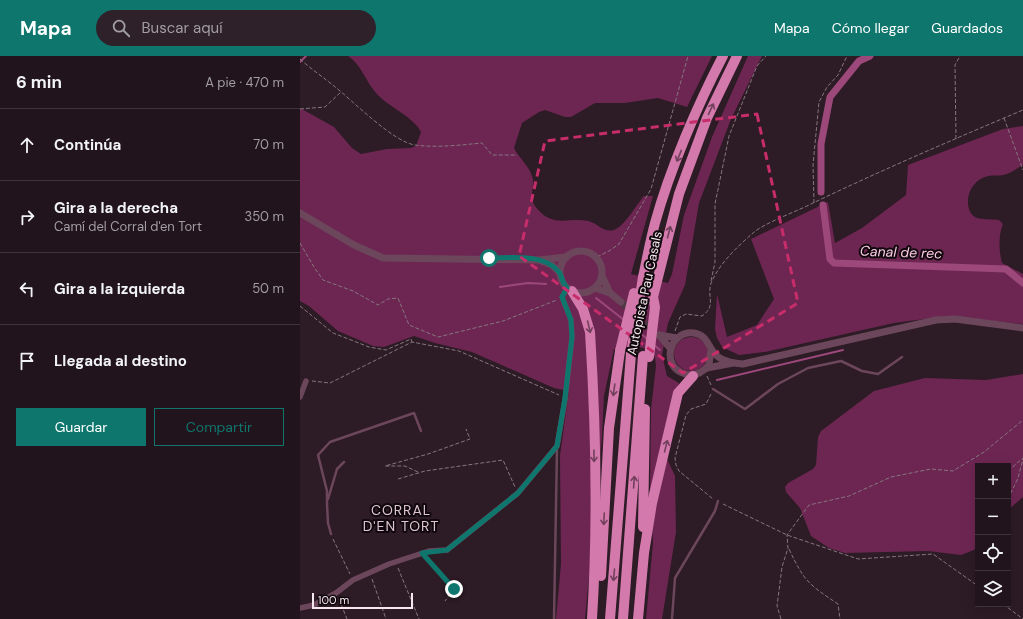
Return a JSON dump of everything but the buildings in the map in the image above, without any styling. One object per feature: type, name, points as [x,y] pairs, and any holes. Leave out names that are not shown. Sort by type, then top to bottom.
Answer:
[{"type":"highway","name":"Autopista Pau Casals","points":[[610,619],[631,354],[640,276],[668,182],[701,102],[723,56]]},
{"type":"highway","name":"Autopista Pau Casals","points":[[623,619],[646,356],[653,297],[679,194],[707,118],[737,56]]},
{"type":"highway","points":[[596,619],[603,557],[609,428],[620,351],[640,276]]},
{"type":"highway","points":[[570,290],[583,309],[590,332],[595,492],[595,568],[592,619]]},
{"type":"highway","points":[[644,553],[644,420],[646,356]]},
{"type":"highway","points":[[638,619],[644,553],[652,503],[678,393],[693,376]]},
{"type":"street","points":[[300,212],[354,245],[383,258],[520,258],[539,260],[566,256]]},
{"type":"street","points":[[602,276],[595,288],[588,292],[580,293],[570,290],[560,278],[562,262],[570,253],[582,250],[587,251],[597,257],[602,266],[602,276],[610,292],[622,302]]},
{"type":"street","points":[[539,260],[552,265],[560,272]]},
{"type":"street","points":[[595,288],[610,292]]},
{"type":"street","points":[[300,608],[314,605],[336,593],[353,580],[395,562],[422,553],[447,550],[518,493],[557,446],[565,398],[572,328],[568,308],[562,297],[570,290]]},
{"type":"street","points":[[678,337],[670,348],[670,359],[674,367],[680,372],[693,376],[707,368],[733,363],[743,364],[763,360],[936,320],[954,319],[1023,328]]},
{"type":"street","points":[[670,348],[659,335],[678,337],[689,333],[700,335],[708,341],[711,349],[711,360],[707,368]]},
{"type":"street","points":[[711,349],[718,356],[733,363]]},
{"type":"street","points":[[300,397],[306,381]]},
{"type":"lane","points":[[713,389],[745,409],[778,384],[808,368],[841,361],[862,371],[878,374],[902,357]]},
{"type":"lane","points":[[331,534],[328,523],[327,491],[318,455],[330,442],[414,413],[421,431]]},
{"type":"lane","points":[[554,619],[557,446]]},
{"type":"lane","points":[[327,504],[337,469],[344,462]]},
{"type":"lane","points":[[672,619],[675,578],[715,511],[718,501]]},
{"type":"path","points":[[597,257],[609,252],[619,244],[651,189],[688,56]]},
{"type":"path","points":[[678,337],[675,330],[680,317],[686,314],[702,316],[708,312],[711,305],[711,282],[715,262],[715,204],[729,136],[757,66],[766,56]]},
{"type":"path","points":[[814,203],[813,165],[819,102],[827,87],[838,75],[847,56]]},
{"type":"path","points":[[956,139],[955,66],[960,56]]},
{"type":"path","points":[[300,59],[370,118],[413,145],[445,146],[482,143],[492,156],[517,156]]},
{"type":"path","points":[[300,110],[325,107],[341,92]]},
{"type":"path","points":[[711,282],[730,257],[754,232],[814,203],[1023,110]]},
{"type":"path","points":[[1004,118],[1023,170]]},
{"type":"path","points":[[300,243],[323,280],[353,291],[378,305],[388,299],[398,298],[410,325],[438,336],[503,321],[553,303],[562,297]]},
{"type":"path","points":[[300,306],[333,333],[357,343],[386,350],[411,339],[412,342],[459,351],[565,398]]},
{"type":"path","points":[[306,381],[330,383],[412,342]]},
{"type":"path","points":[[706,404],[691,409],[686,415],[675,458],[679,471],[718,501],[742,515],[787,535],[858,559],[933,554],[975,584]]},
{"type":"path","points":[[840,619],[838,604],[810,585],[799,572],[788,548],[787,535],[809,505],[850,496],[891,477],[931,469],[953,471],[984,452],[1023,420]]},
{"type":"path","points":[[419,472],[405,466],[385,466],[428,454],[470,439],[466,428]]},
{"type":"path","points":[[1011,469],[1023,459]]},
{"type":"path","points":[[1011,493],[1018,478],[1023,459]]},
{"type":"path","points":[[398,479],[419,472],[503,460],[518,493]]},
{"type":"path","points":[[331,534],[353,580]]},
{"type":"path","points":[[781,619],[777,606],[782,567],[788,548]]},
{"type":"path","points":[[422,553],[454,589],[445,601]]},
{"type":"path","points":[[395,562],[419,619]]},
{"type":"path","points":[[370,573],[386,619]]},
{"type":"path","points":[[336,593],[347,619]]},
{"type":"path","points":[[1007,607],[1023,619]]},
{"type":"highlighted area","points":[[757,114],[798,303],[683,373],[519,256],[545,141]]},
{"type":"shaded area","points":[[348,56],[712,56],[687,107],[658,98],[625,103],[595,103],[571,117],[565,117],[545,110],[539,112],[522,123],[514,148],[529,169],[532,176],[532,198],[535,206],[541,213],[554,220],[588,221],[610,231],[618,228],[626,220],[644,196],[653,196],[631,274],[668,283],[672,274],[684,215],[712,137],[748,56],[762,56],[731,119],[699,203],[685,285],[668,323],[662,355],[667,376],[679,383],[671,408],[662,448],[675,476],[676,532],[662,619],[646,619],[653,543],[650,488],[651,409],[656,366],[655,357],[647,349],[639,347],[614,349],[604,396],[602,437],[585,619],[556,619],[561,564],[560,455],[569,391],[554,388],[472,352],[414,336],[384,347],[373,346],[338,331],[309,306],[300,301],[300,108],[334,127],[352,148],[361,154],[387,149],[411,148],[416,146],[421,132],[412,121],[387,103],[372,89],[360,68],[353,59]]},
{"type":"shaded area","points":[[1023,126],[1023,165],[1006,174],[988,176],[979,180],[970,190],[968,204],[969,210],[975,217],[999,220],[1003,224],[1000,233],[1000,254],[1002,263],[1023,274],[1023,324],[947,316],[894,323],[765,352],[739,355],[722,347],[717,338],[715,329],[717,294],[727,337],[757,325],[774,299],[751,239],[828,202],[835,243],[862,228],[906,195],[908,165],[1003,129]]},
{"type":"shaded area","points":[[688,337],[694,337],[703,342],[707,348],[707,360],[703,366],[694,371],[688,371],[679,366],[674,357],[674,351],[679,342]]},
{"type":"shaded area","points":[[1023,374],[1023,497],[1011,507],[1011,463],[975,463],[974,550],[961,555],[928,551],[845,553],[829,548],[811,536],[800,508],[786,492],[785,487],[788,483],[813,469],[816,465],[818,437],[821,431],[874,391],[925,378],[986,380]]},
{"type":"waterway","points":[[300,62],[306,56]]},
{"type":"waterway","name":"Canal de rec","points":[[821,192],[821,144],[830,97],[859,61],[870,56]]},
{"type":"waterway","name":"Canal de rec","points":[[823,205],[830,259],[834,263],[1006,269],[1023,283]]},
{"type":"waterway","points":[[500,287],[528,283],[546,284]]},
{"type":"waterway","points":[[596,298],[624,320]]},
{"type":"waterway","points":[[638,331],[647,339]]},
{"type":"waterway","points":[[653,344],[660,350]]},
{"type":"waterway","points":[[717,380],[843,350]]},
{"type":"tunnel","points":[[621,302],[654,331]]},
{"type":"district","name":"CORRAL D'EN TORT","points":[[401,518]]},
{"type":"route","points":[[454,589],[422,553],[447,550],[518,493],[557,446],[565,398],[572,337],[571,320],[568,308],[562,297],[567,288],[560,278],[560,272],[552,265],[539,260],[520,258],[489,258]]}]
